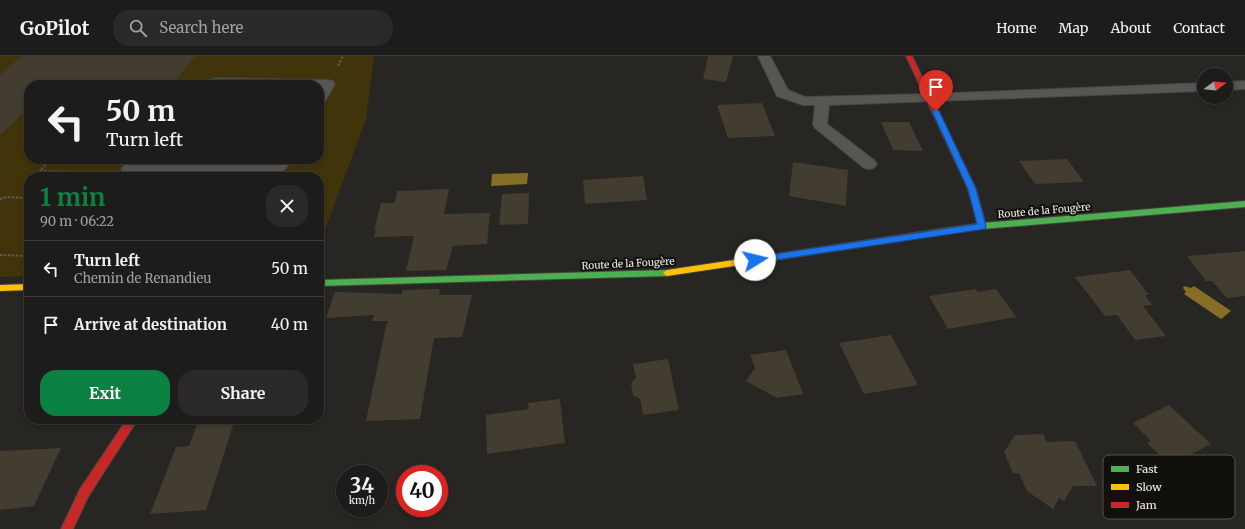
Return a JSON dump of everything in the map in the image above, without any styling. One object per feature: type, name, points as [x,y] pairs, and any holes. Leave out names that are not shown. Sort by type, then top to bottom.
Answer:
[{"type":"street","points":[[909,56],[972,189],[982,226]]},
{"type":"street","name":"Route de la Fougère","points":[[324,283],[664,274],[982,226],[1245,204]]},
{"type":"street","points":[[0,288],[24,288]]},
{"type":"street","points":[[67,529],[84,493],[130,424]]},
{"type":"lane","points":[[764,56],[782,93],[802,101],[929,98],[1197,87]]},
{"type":"lane","points":[[324,84],[328,84],[324,91]]},
{"type":"lane","points":[[1233,86],[1245,85]]},
{"type":"lane","points":[[823,100],[820,125],[869,164]]},
{"type":"lane","points":[[129,170],[279,168],[281,164]]},
{"type":"path","points":[[46,164],[40,171],[71,172]]},
{"type":"path","points":[[111,172],[129,170]]},
{"type":"path","points":[[0,199],[7,197],[24,198]]},
{"type":"path","points":[[0,255],[24,256]]},
{"type":"shaded area","points":[[0,56],[374,56],[366,119],[324,232],[324,172],[24,172],[24,276],[0,277]]},
{"type":"shaded area","points":[[528,173],[527,184],[491,186],[492,174]]},
{"type":"shaded area","points":[[1184,286],[1191,288],[1194,286],[1231,311],[1221,319],[1184,294],[1186,292],[1183,288]]},
{"type":"building","points":[[22,56],[195,56],[176,80],[24,80],[24,112],[0,135],[0,75]]},
{"type":"building","points":[[708,56],[733,56],[726,82],[703,79]]},
{"type":"building","points":[[762,103],[775,136],[728,138],[717,105]]},
{"type":"building","points":[[881,122],[909,122],[923,151],[893,150]]},
{"type":"building","points":[[1067,159],[1084,182],[1035,184],[1019,161]]},
{"type":"building","points":[[793,162],[848,170],[846,206],[789,196]]},
{"type":"building","points":[[643,176],[647,200],[585,204],[583,180]]},
{"type":"building","points":[[449,189],[444,214],[490,213],[487,244],[453,246],[446,270],[406,271],[414,236],[374,237],[376,231],[374,231],[381,203],[395,203],[397,191]]},
{"type":"building","points":[[529,193],[528,224],[499,225],[502,194]]},
{"type":"building","points":[[1245,251],[1245,296],[1227,298],[1212,281],[1206,281],[1187,256]]},
{"type":"building","points":[[1130,270],[1149,295],[1145,295],[1152,305],[1143,306],[1166,336],[1135,340],[1117,315],[1105,316],[1075,277]]},
{"type":"building","points":[[440,289],[439,295],[472,295],[462,337],[434,338],[420,419],[366,421],[388,321],[372,321],[374,315],[326,318],[335,292],[402,294],[402,290]]},
{"type":"building","points":[[976,289],[978,292],[996,289],[1016,317],[948,329],[929,296]]},
{"type":"building","points":[[891,335],[918,385],[864,394],[839,343]]},
{"type":"building","points":[[786,350],[803,394],[777,398],[746,381],[755,368],[750,355]]},
{"type":"building","points":[[668,359],[679,410],[643,415],[640,399],[633,395],[631,383],[636,378],[633,364]]},
{"type":"building","points":[[560,399],[565,443],[487,454],[486,415],[529,409],[528,403]]},
{"type":"building","points":[[1169,405],[1211,444],[1190,455],[1160,455],[1147,443],[1151,441],[1133,423]]},
{"type":"building","points":[[197,424],[233,424],[206,510],[150,514],[176,447],[189,446]]},
{"type":"building","points":[[1043,434],[1047,442],[1075,441],[1097,486],[1073,486],[1064,501],[1059,498],[1053,509],[1027,491],[1019,473],[1013,473],[1004,452],[1015,435]]},
{"type":"building","points":[[61,448],[34,506],[0,510],[0,451]]},
{"type":"traffic: fast","points":[[933,233],[982,226],[1245,204]]},
{"type":"traffic: fast","points":[[324,283],[667,273]]},
{"type":"traffic: slow","points":[[667,273],[795,254]]},
{"type":"traffic: slow","points":[[0,288],[24,287]]},
{"type":"traffic: jam","points":[[909,56],[972,189],[982,226]]},
{"type":"traffic: jam","points":[[795,254],[933,233]]},
{"type":"traffic: jam","points":[[67,529],[84,493],[130,424]]},
{"type":"route","points":[[755,260],[982,226],[972,189],[936,111]]}]
